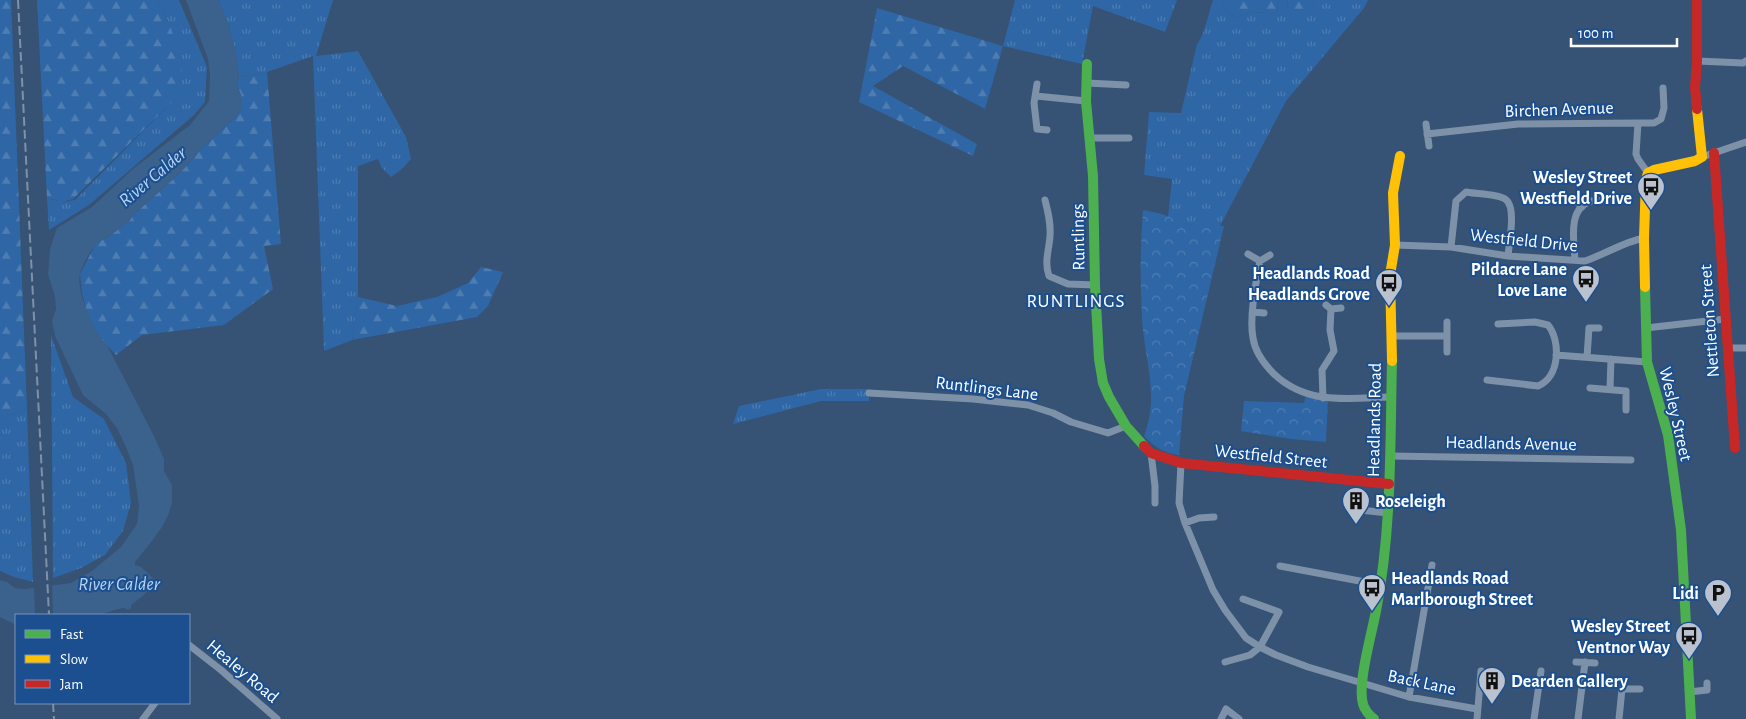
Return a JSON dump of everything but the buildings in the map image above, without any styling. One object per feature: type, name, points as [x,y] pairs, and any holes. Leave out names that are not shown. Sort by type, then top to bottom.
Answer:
[{"type":"street","points":[[1696,0],[1697,61],[1695,86],[1702,157]]},
{"type":"street","points":[[1697,61],[1746,62]]},
{"type":"street","name":"Runtlings","points":[[1087,64],[1086,101],[1093,176],[1095,285],[1099,359],[1103,383],[1109,397],[1126,426],[1151,452]]},
{"type":"street","points":[[1087,83],[1126,85]]},
{"type":"street","points":[[1032,138],[1037,129],[1034,103],[1037,84]]},
{"type":"street","points":[[1638,123],[1658,122],[1661,119],[1667,108],[1663,88]]},
{"type":"street","points":[[1036,96],[1086,101]]},
{"type":"street","name":"Birchen Avenue","points":[[1427,134],[1518,124],[1638,123],[1636,154],[1648,173]]},
{"type":"street","points":[[1426,124],[1429,146]]},
{"type":"street","points":[[1037,129],[1047,130]]},
{"type":"street","points":[[1089,138],[1129,138]]},
{"type":"street","points":[[1648,173],[1695,161],[1746,142]]},
{"type":"street","name":"Nettleton Street","points":[[1714,153],[1732,442]]},
{"type":"street","name":"Headlands Road","points":[[1374,719],[1365,710],[1361,697],[1381,585],[1388,513],[1392,336],[1390,275],[1395,245],[1393,193],[1400,156]]},
{"type":"street","name":"Wesley Street","points":[[1648,173],[1646,179],[1644,238],[1647,362],[1668,435],[1681,530],[1691,719]]},
{"type":"street","points":[[1451,247],[1454,206],[1458,197],[1466,192],[1503,198],[1509,203],[1512,212],[1508,256]]},
{"type":"street","points":[[1045,200],[1050,234],[1045,258],[1049,276],[1068,284],[1095,285]]},
{"type":"street","points":[[1575,200],[1582,207]]},
{"type":"street","points":[[1575,260],[1574,222],[1582,207],[1590,202],[1608,201]]},
{"type":"street","name":"Westfield Drive","points":[[1395,245],[1451,247],[1508,256],[1585,261],[1624,243],[1644,238]]},
{"type":"street","points":[[1248,254],[1260,261]]},
{"type":"street","points":[[1260,261],[1270,256]]},
{"type":"street","points":[[1260,261],[1255,288],[1252,337],[1263,362],[1281,380],[1306,394],[1323,398],[1391,397]]},
{"type":"street","points":[[1323,398],[1322,370],[1334,351],[1330,330],[1329,307],[1341,308]]},
{"type":"street","points":[[1253,312],[1264,313]]},
{"type":"street","points":[[1646,328],[1725,319]]},
{"type":"street","points":[[1487,380],[1503,386],[1522,383],[1538,386],[1544,383],[1553,371],[1556,355],[1555,337],[1548,325],[1507,320],[1498,324]]},
{"type":"street","points":[[1447,322],[1447,352]]},
{"type":"street","points":[[1587,357],[1589,328],[1599,328]]},
{"type":"street","points":[[1392,336],[1447,336]]},
{"type":"street","points":[[1727,348],[1746,348]]},
{"type":"street","points":[[1556,355],[1647,362]]},
{"type":"street","points":[[1610,389],[1612,359]]},
{"type":"street","points":[[1590,388],[1626,391],[1626,410]]},
{"type":"street","name":"Runtlings Lane","points":[[869,393],[1003,401],[1028,405],[1053,413],[1071,422],[1108,433],[1126,426]]},
{"type":"street","points":[[1151,452],[1155,503]]},
{"type":"street","name":"Westfield Street","points":[[1151,452],[1181,463],[1389,484]]},
{"type":"street","name":"Headlands Avenue","points":[[1390,456],[1631,460]]},
{"type":"street","name":"Back Lane","points":[[1181,463],[1179,503],[1185,523],[1213,590],[1240,632],[1260,647],[1308,667],[1409,697],[1476,709]]},
{"type":"street","points":[[1360,510],[1388,513]]},
{"type":"street","points":[[1185,523],[1199,518],[1214,517]]},
{"type":"street","points":[[1280,566],[1381,585]]},
{"type":"street","points":[[1409,697],[1432,566]]},
{"type":"street","points":[[1225,662],[1250,655],[1260,647],[1279,612],[1243,599]]},
{"type":"street","name":"Healey Road","points":[[190,646],[277,719]]},
{"type":"street","points":[[1576,662],[1595,663]]},
{"type":"street","points":[[1578,719],[1585,662]]},
{"type":"street","points":[[1477,719],[1476,709],[1481,671]]},
{"type":"street","points":[[1534,719],[1541,671]]},
{"type":"street","points":[[1689,692],[1707,690],[1707,683]]},
{"type":"street","points":[[1620,719],[1622,689],[1640,690]]},
{"type":"street","points":[[143,719],[155,704]]},
{"type":"street","points":[[1222,719],[1226,709],[1239,719]]},
{"type":"green space","points":[[0,0],[11,0],[27,409],[0,418]]},
{"type":"green space","points":[[37,0],[157,0],[168,21],[179,50],[182,74],[173,101],[73,199],[62,202],[47,198]]},
{"type":"green space","points":[[157,0],[179,0],[207,67],[205,102],[194,115],[89,205],[49,230],[47,198],[62,202],[75,200],[173,101],[168,21]]},
{"type":"green space","points":[[218,0],[333,0],[316,56],[358,51],[406,137],[411,159],[391,177],[382,168],[378,159],[358,166],[358,297],[352,340],[324,351],[313,56],[267,72],[239,77],[232,38]]},
{"type":"green space","points":[[1015,0],[1177,0],[1165,32],[1093,6],[1082,64],[1003,46]]},
{"type":"green space","points":[[1213,0],[1228,0],[1222,5],[1225,11],[1237,17],[1252,13],[1276,13],[1279,0],[1287,0],[1288,10],[1308,11],[1316,0],[1368,0],[1364,8],[1286,101],[1220,226],[1191,226],[1168,217],[1172,179],[1144,175],[1149,112],[1181,113],[1197,44],[1204,30]]},
{"type":"green space","points":[[1228,0],[1279,0],[1276,13],[1252,13],[1237,17],[1225,11],[1222,5]]},
{"type":"green space","points":[[1287,0],[1316,0],[1308,11],[1300,17],[1288,10]]},
{"type":"green space","points":[[877,8],[1003,46],[985,109],[903,66],[873,86],[977,144],[973,156],[859,102]]},
{"type":"green space","points":[[267,72],[281,244],[264,246],[273,289],[224,325],[142,335],[116,355],[102,340],[88,317],[82,293],[80,274],[96,243],[108,237],[130,220],[238,115],[241,95],[237,86],[239,77]]},
{"type":"green space","points":[[1143,210],[1162,214],[1191,226],[1224,226],[1184,396],[1179,455],[1160,449],[1144,436],[1149,421],[1151,391],[1141,304]]},
{"type":"green space","points":[[481,267],[503,272],[488,306],[477,317],[352,340],[358,297],[397,306],[437,297],[468,283]]},
{"type":"green space","points":[[51,335],[73,397],[104,419],[126,463],[131,503],[123,531],[105,555],[81,568],[53,578]]},
{"type":"green space","points":[[821,389],[869,389],[869,401],[821,401],[733,424],[739,406]]},
{"type":"green space","points":[[1306,394],[1328,398],[1326,442],[1291,439],[1241,431],[1244,401],[1304,403]]},
{"type":"green space","points":[[27,409],[33,582],[0,571],[0,418]]},
{"type":"water","name":"River Calder","points":[[186,0],[218,0],[226,18],[236,51],[239,77],[237,86],[241,95],[242,108],[238,115],[202,148],[181,172],[124,225],[97,243],[82,267],[79,282],[83,301],[92,322],[107,345],[154,436],[164,459],[164,471],[172,485],[172,503],[169,513],[162,527],[135,562],[135,565],[141,567],[156,581],[128,610],[124,608],[102,614],[15,614],[15,624],[0,617],[0,580],[7,582],[15,588],[25,589],[71,583],[92,571],[121,547],[137,524],[139,506],[133,465],[117,428],[106,414],[83,395],[55,336],[52,321],[56,309],[55,297],[48,274],[50,249],[57,228],[92,207],[134,168],[190,125],[209,101],[210,76],[208,59]]},
{"type":"pier","points":[[52,582],[53,614],[35,614],[34,586]]},
{"type":"railway","points":[[18,0],[49,614]]},
{"type":"railway","points":[[53,704],[54,719]]},
{"type":"traffic: fast","points":[[1087,64],[1086,101],[1093,176],[1095,285],[1099,359],[1103,383],[1109,397],[1126,426],[1144,446]]},
{"type":"traffic: fast","points":[[1645,287],[1647,362],[1668,435],[1681,530],[1691,719]]},
{"type":"traffic: fast","points":[[1374,719],[1367,713],[1364,706],[1362,684],[1381,580],[1388,518],[1392,361]]},
{"type":"traffic: slow","points":[[1645,287],[1646,179],[1648,173],[1654,170],[1695,161],[1702,157],[1697,109]]},
{"type":"traffic: slow","points":[[1392,361],[1390,275],[1395,245],[1393,193],[1400,156]]},
{"type":"traffic: jam","points":[[1697,0],[1695,87],[1697,109]]},
{"type":"traffic: jam","points":[[1714,153],[1735,448]]},
{"type":"traffic: jam","points":[[1144,446],[1151,453],[1181,463],[1389,484]]},
{"type":"place","name":"Wesley Street Westfield Drive","points":[[1651,211]]},
{"type":"place","name":"Pildacre Lane Love Lane","points":[[1586,303]]},
{"type":"place","name":"Headlands Road Headlands Grove","points":[[1389,307]]},
{"type":"place","name":"Roseleigh","points":[[1356,525]]},
{"type":"place","name":"Headlands Road Marlborough Street","points":[[1372,612]]},
{"type":"place","name":"Lidi","points":[[1718,617]]},
{"type":"place","name":"Wesley Street Ventnor Way","points":[[1689,660]]},
{"type":"place","name":"Dearden Gallery","points":[[1492,705]]},
{"type":"district","name":"RUNTLINGS","points":[[1076,300]]}]
